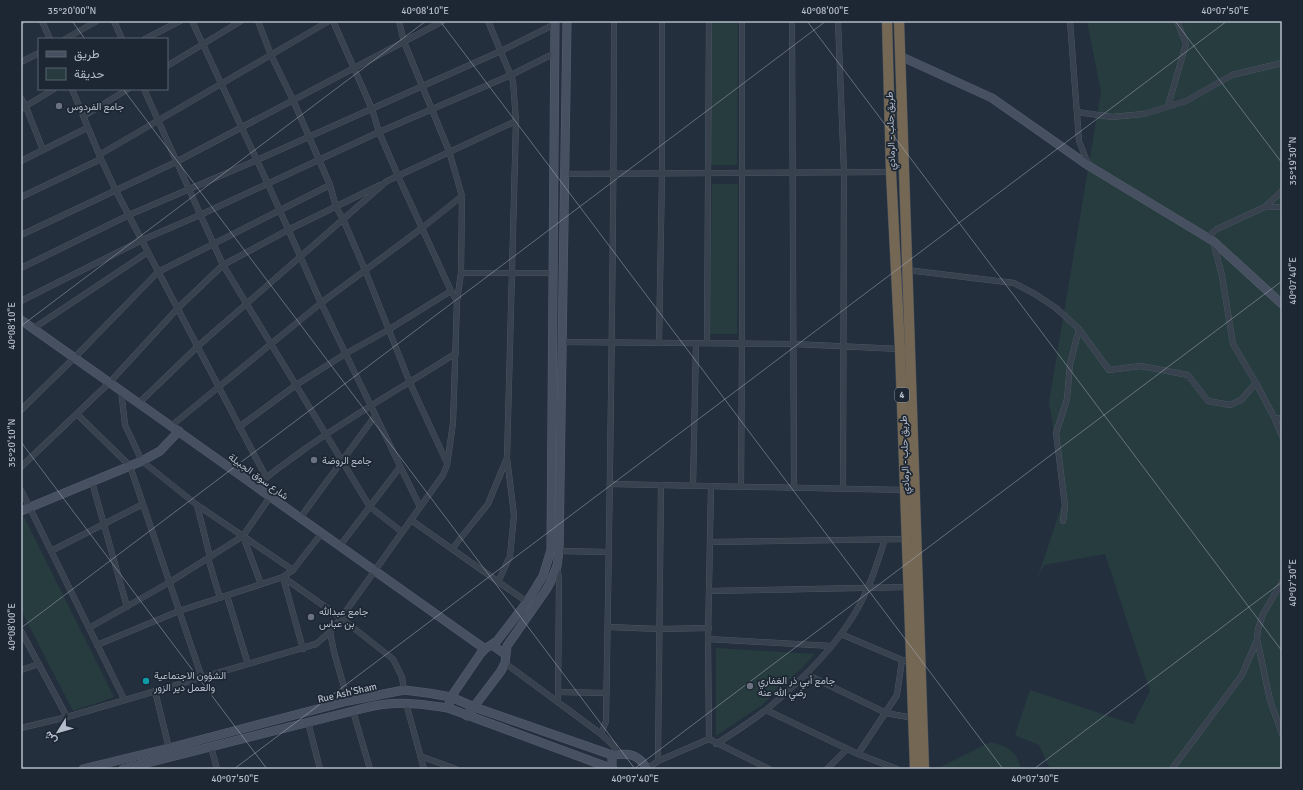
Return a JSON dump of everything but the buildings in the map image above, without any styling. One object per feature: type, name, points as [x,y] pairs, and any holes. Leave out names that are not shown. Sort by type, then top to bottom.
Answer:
[{"type":"highway","name":"طريق حلب - الرمادي","points":[[887,21],[891,172],[900,349],[909,588],[906,661],[913,718],[922,769]]},
{"type":"highway","name":"طريق حلب - الرمادي","points":[[899,21],[922,769]]},
{"type":"street","points":[[42,21],[50,38]]},
{"type":"street","points":[[67,38],[97,21]]},
{"type":"street","points":[[114,21],[122,38]]},
{"type":"street","points":[[147,38],[180,21]]},
{"type":"street","points":[[192,21],[280,210],[321,303],[370,407],[420,507]]},
{"type":"street","points":[[168,65],[241,21]]},
{"type":"street","points":[[258,21],[271,55],[320,160],[330,185],[336,207],[343,219],[365,270],[410,383],[447,465]]},
{"type":"street","points":[[21,197],[100,157],[158,121],[329,21]]},
{"type":"street","points":[[333,21],[372,109],[379,132],[398,176],[451,291],[458,301]]},
{"type":"street","points":[[21,728],[67,717],[124,699],[202,678],[316,644],[330,632],[341,618],[443,475],[447,465],[453,423],[458,301],[461,273],[462,196],[449,152],[404,42],[399,21]]},
{"type":"street","points":[[21,235],[176,162],[443,21]]},
{"type":"street","points":[[488,21],[513,81],[516,121],[507,458],[514,515],[510,556],[498,582]]},
{"type":"street","points":[[467,716],[501,671],[505,663],[507,646],[546,590],[557,566],[559,551],[567,21]]},
{"type":"street","points":[[601,734],[606,721],[608,627],[614,173],[614,21]]},
{"type":"street","points":[[659,343],[662,173],[662,21]]},
{"type":"street","points":[[707,343],[709,21]]},
{"type":"street","points":[[741,486],[742,21]]},
{"type":"street","points":[[792,21],[794,488]]},
{"type":"street","points":[[838,21],[844,172],[843,488]]},
{"type":"street","points":[[1070,21],[1079,141],[1089,166]]},
{"type":"street","points":[[1168,106],[1186,44],[1177,21]]},
{"type":"street","points":[[21,268],[129,215],[189,190],[501,51],[555,23],[551,550],[543,576],[527,602],[497,641],[488,647],[451,697],[448,708]]},
{"type":"street","points":[[21,301],[142,240],[200,215],[379,132],[511,75],[555,53]]},
{"type":"street","points":[[21,62],[38,54]]},
{"type":"street","points":[[900,56],[992,98],[1089,166],[1211,239],[1282,304]]},
{"type":"street","points":[[1077,112],[1112,117],[1144,114],[1186,101],[1232,75],[1282,63]]},
{"type":"street","points":[[23,108],[52,90]]},
{"type":"street","points":[[72,90],[84,116],[87,128],[116,191],[266,477]]},
{"type":"street","points":[[84,116],[126,90]]},
{"type":"street","points":[[144,90],[223,265],[370,507],[402,532]]},
{"type":"street","points":[[21,98],[23,108],[43,150]]},
{"type":"street","points":[[21,467],[110,382],[178,308],[223,265],[288,230],[387,181],[516,121]]},
{"type":"street","points":[[21,161],[87,128]]},
{"type":"street","points":[[565,174],[891,172]]},
{"type":"street","points":[[139,403],[198,346],[248,304],[387,181]]},
{"type":"street","points":[[21,410],[75,358],[158,272],[330,185]]},
{"type":"street","points":[[1282,192],[1265,207],[1217,229],[1212,233],[1211,239],[1222,276],[1233,344],[1256,383],[1275,419],[1282,436]]},
{"type":"street","points":[[172,426],[321,303],[422,228],[462,196]]},
{"type":"street","points":[[1265,207],[1282,207]]},
{"type":"street","points":[[34,328],[148,252]]},
{"type":"street","points":[[907,270],[1014,283],[1035,294],[1056,308],[1078,330],[1109,370],[1141,366],[1188,376],[1208,401],[1230,405],[1241,400],[1256,383]]},
{"type":"street","points":[[461,273],[552,273]]},
{"type":"street","points":[[239,427],[296,385],[451,291]]},
{"type":"street","name":"شارع سوق الجبيلة","points":[[22,322],[34,328],[339,547],[488,647],[505,654]]},
{"type":"street","points":[[1063,521],[1065,506],[1056,433],[1067,399],[1070,364],[1078,330]]},
{"type":"street","points":[[562,342],[794,344],[900,349]]},
{"type":"street","points":[[693,486],[696,343]]},
{"type":"street","points":[[256,487],[266,477],[327,434],[456,353]]},
{"type":"street","points":[[121,390],[125,424],[142,462],[197,505],[293,570]]},
{"type":"street","points":[[77,414],[130,466],[202,678]]},
{"type":"street","points":[[300,518],[375,416]]},
{"type":"street","points":[[1275,419],[1282,418]]},
{"type":"street","points":[[25,510],[142,462],[160,451],[179,431]]},
{"type":"street","points":[[452,549],[488,504],[507,458]]},
{"type":"street","points":[[339,547],[400,467]]},
{"type":"street","points":[[92,482],[127,607]]},
{"type":"street","points":[[610,484],[905,490]]},
{"type":"street","points":[[658,761],[661,485]]},
{"type":"street","points":[[709,739],[708,638],[711,486]]},
{"type":"street","points":[[21,490],[25,510],[52,551],[124,699]]},
{"type":"street","points":[[89,628],[170,582],[243,536],[270,497]]},
{"type":"street","points":[[52,551],[143,504]]},
{"type":"street","points":[[197,505],[220,598]]},
{"type":"street","points":[[411,520],[527,602]]},
{"type":"street","points":[[97,645],[179,611],[283,577],[293,570],[321,534]]},
{"type":"street","points":[[243,536],[261,584]]},
{"type":"street","points":[[716,744],[766,710],[806,674],[841,634],[855,613],[868,589],[885,539]]},
{"type":"street","points":[[710,542],[907,539]]},
{"type":"street","points":[[559,551],[609,552]]},
{"type":"street","points":[[557,566],[559,578],[558,702]]},
{"type":"street","points":[[283,577],[341,618],[393,659],[402,676],[404,690]]},
{"type":"street","points":[[283,577],[303,649]]},
{"type":"street","points":[[1172,769],[1242,675],[1257,639],[1258,629],[1263,614],[1282,582]]},
{"type":"street","points":[[709,591],[909,588]]},
{"type":"street","points":[[227,596],[248,664]]},
{"type":"street","points":[[608,627],[660,629],[709,628]]},
{"type":"street","points":[[21,631],[67,717]]},
{"type":"street","points":[[330,632],[348,701]]},
{"type":"street","points":[[841,634],[906,661],[897,695],[858,754]]},
{"type":"street","points":[[708,638],[831,646]]},
{"type":"street","points":[[1257,639],[1270,700],[1282,734]]},
{"type":"street","points":[[505,663],[601,734],[614,746],[615,755],[611,764],[612,769]]},
{"type":"street","points":[[21,670],[39,664]]},
{"type":"street","points":[[806,674],[886,713],[913,718]]},
{"type":"street","name":"Rue Ash'Sham","points":[[83,769],[348,701],[404,690],[451,697],[474,707],[615,755],[626,753],[640,760],[647,769]]},
{"type":"street","points":[[155,691],[169,748]]},
{"type":"street","points":[[558,692],[606,693]]},
{"type":"street","points":[[406,703],[424,769]]},
{"type":"street","name":"Rue Ash'Sham","points":[[123,769],[353,711],[386,704],[406,703],[448,708],[612,769]]},
{"type":"street","points":[[766,710],[858,754],[897,769]]},
{"type":"street","points":[[353,711],[370,769]]},
{"type":"street","points":[[308,722],[320,769]]},
{"type":"street","points":[[647,769],[658,761],[709,739]]},
{"type":"street","points":[[709,739],[716,744],[769,769]]},
{"type":"street","points":[[212,747],[217,769]]},
{"type":"street","points":[[827,769],[847,749]]},
{"type":"street","points":[[420,756],[456,769]]},
{"type":"green space","points":[[712,21],[738,21],[737,165],[710,165]]},
{"type":"green space","points":[[1087,21],[1282,21],[1282,769],[1050,769],[1039,745],[1015,735],[1030,690],[1133,724],[1150,691],[1105,554],[1044,565],[1037,580],[1064,498],[1049,402],[1101,92]]},
{"type":"green space","points":[[712,184],[738,184],[737,334],[710,334]]},
{"type":"green space","points":[[21,513],[114,697],[73,711],[21,610]]},
{"type":"green space","points":[[716,648],[815,654],[762,705],[716,736]]},
{"type":"green space","points":[[991,742],[1011,750],[1017,757],[1021,769],[938,769],[938,768]]},
{"type":"place","name":"جامع الفردوس","points":[[59,106]]},
{"type":"place","name":"جامع الروضة","points":[[314,460]]},
{"type":"place","name":"جامع عبدالله بن عباس","points":[[311,617]]},
{"type":"place","name":"الشؤون الاجتماعية والعمل دير الزور","points":[[146,681]]},
{"type":"place","name":"جامع أبي ذر الغفاري رضي الله عنه","points":[[750,686]]}]
